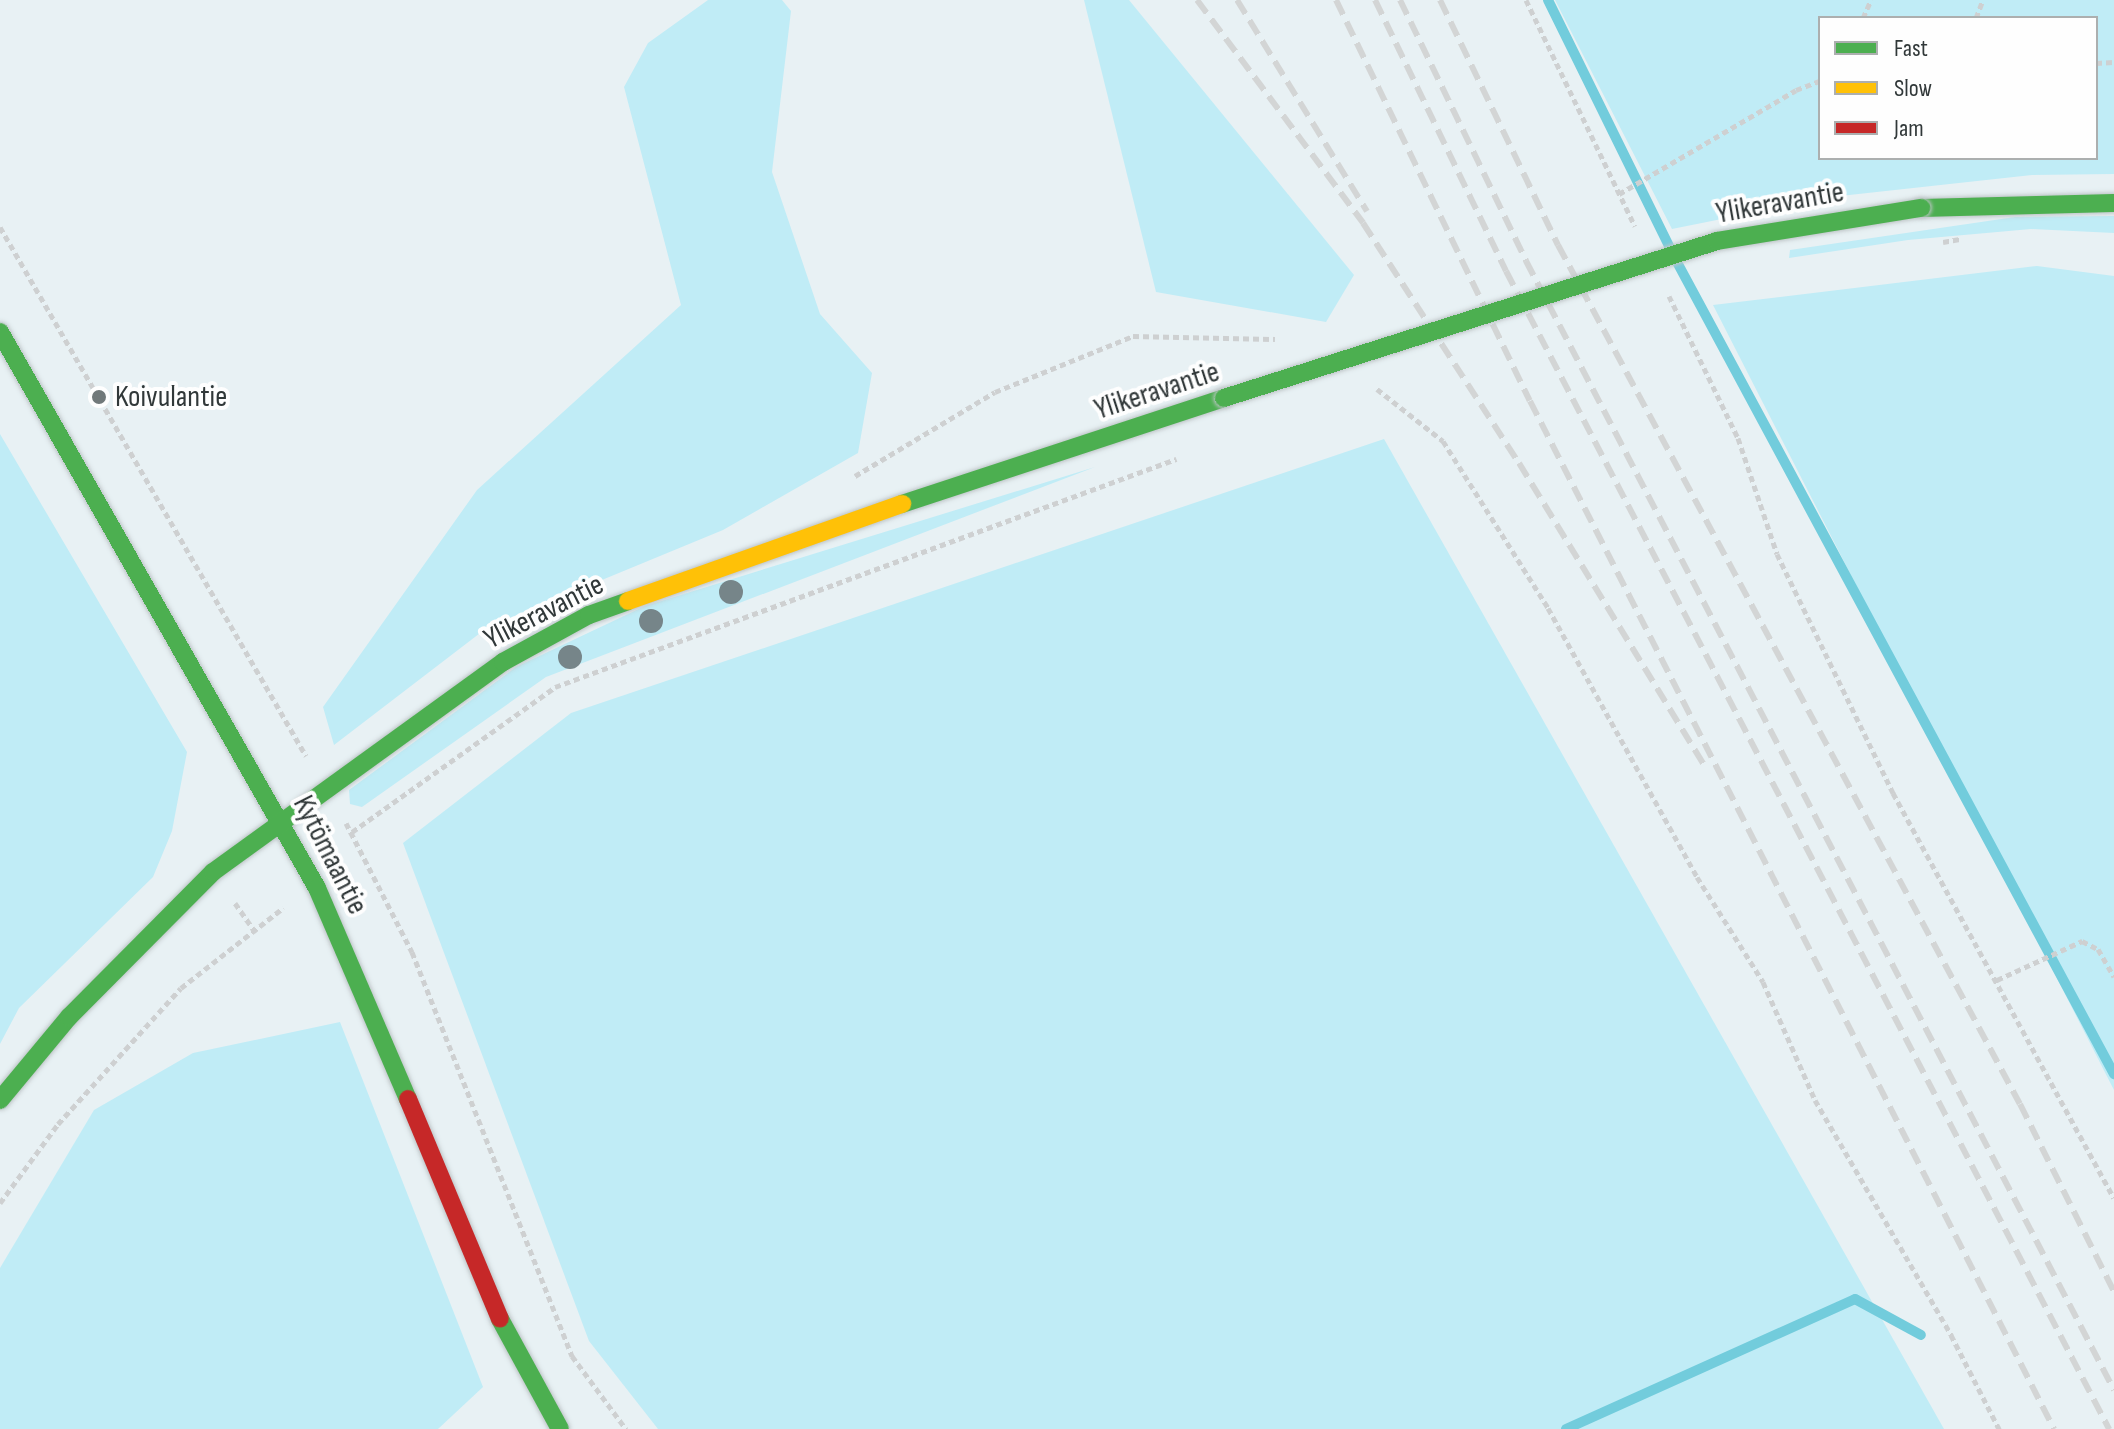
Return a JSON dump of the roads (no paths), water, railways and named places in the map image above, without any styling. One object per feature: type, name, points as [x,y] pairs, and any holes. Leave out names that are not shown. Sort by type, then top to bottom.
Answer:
[{"type":"street","name":"Ylikeravantie","points":[[281,819],[467,684],[589,615],[854,520],[1717,241],[1921,208],[2114,203]]},
{"type":"street","name":"Kytömaantie","points":[[0,332],[281,819],[317,888],[350,955],[464,1240],[510,1341],[560,1429]]},
{"type":"street","points":[[0,1100],[148,933],[281,819]]},
{"type":"waterway","points":[[1548,0],[1669,246]]},
{"type":"waterway","points":[[1678,264],[2114,1074]]},
{"type":"waterway","points":[[1566,1429],[1855,1299],[1921,1335]]},
{"type":"railway","points":[[1197,0],[1363,223],[1519,463],[1706,768]]},
{"type":"railway","points":[[1237,0],[1367,211]]},
{"type":"railway","points":[[1336,0],[1530,401],[2054,1429]]},
{"type":"railway","points":[[1375,0],[1506,271],[2109,1429]]},
{"type":"railway","points":[[1400,0],[1526,261],[2114,1390]]},
{"type":"railway","points":[[1440,0],[1558,245],[2020,1104],[2114,1292]]},
{"type":"place","name":"Koivulantie","points":[[99,397]]}]
